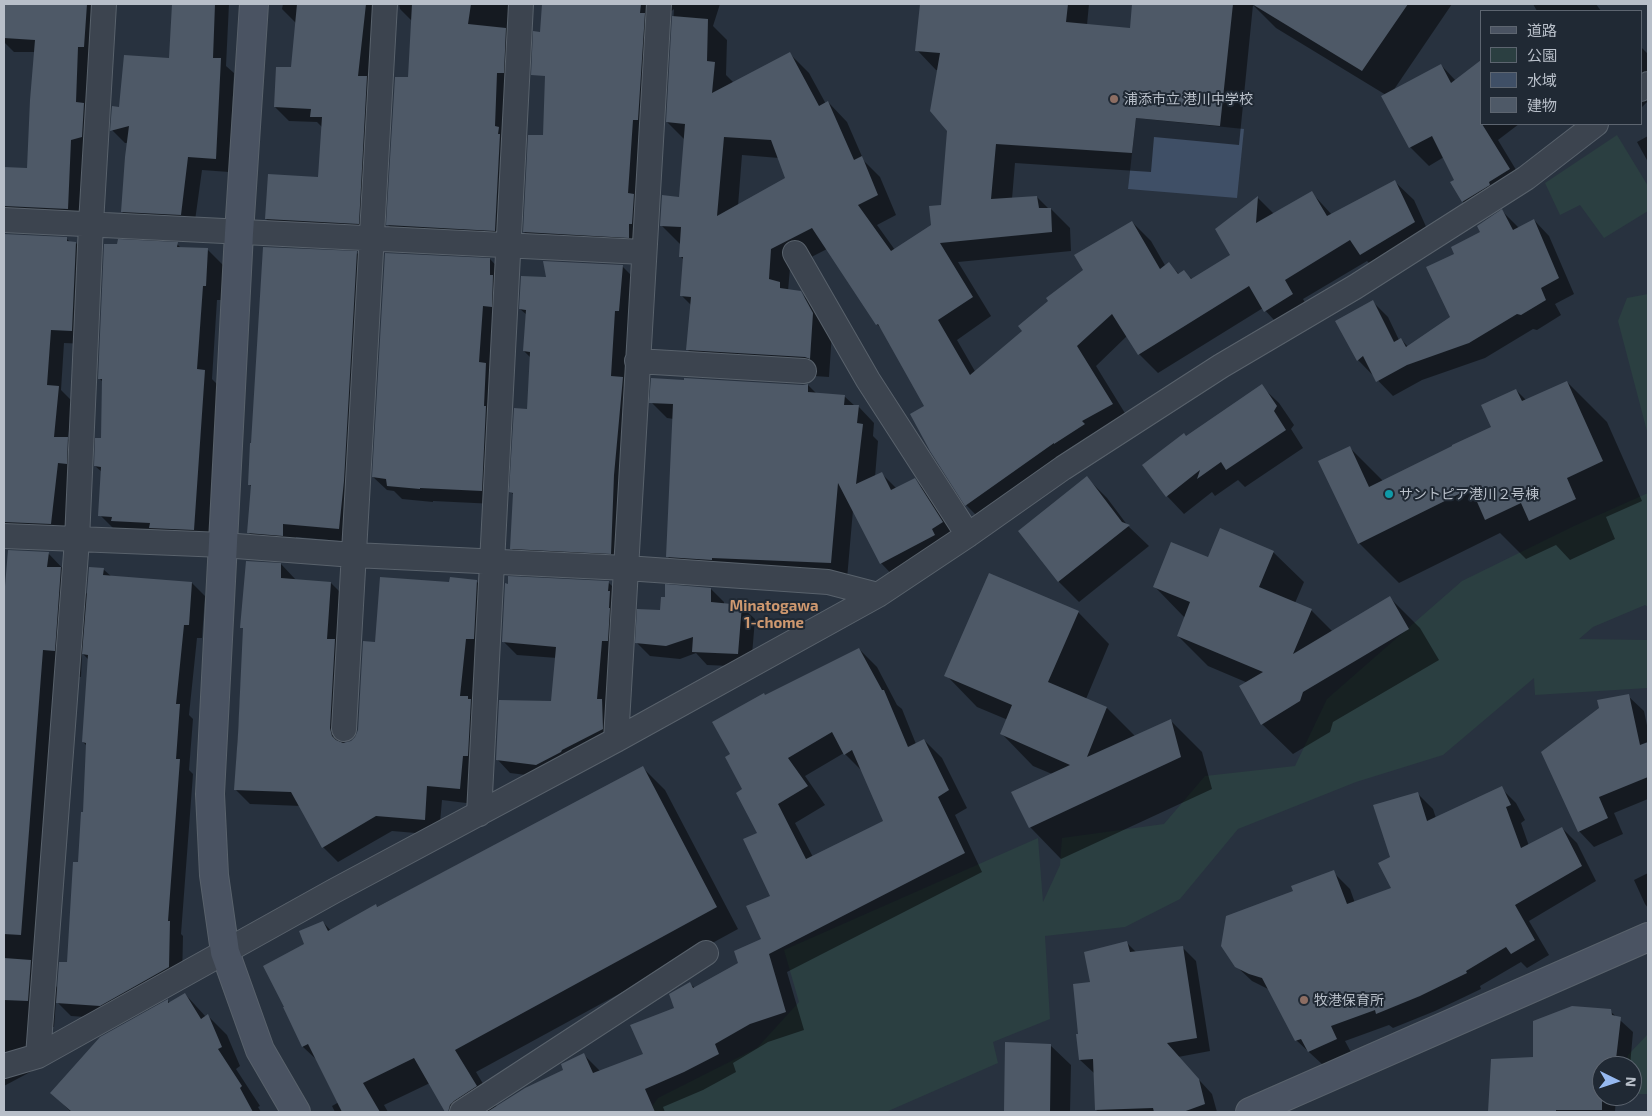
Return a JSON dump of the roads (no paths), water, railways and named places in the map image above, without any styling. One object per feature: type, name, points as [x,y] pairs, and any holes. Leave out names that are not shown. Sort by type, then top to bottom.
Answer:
[{"type":"street","points":[[38,1056],[77,540],[91,224],[104,4]]},
{"type":"street","points":[[254,4],[239,233],[210,794],[214,875],[225,952],[260,1050],[296,1112]]},
{"type":"street","points":[[344,729],[370,239],[385,4]]},
{"type":"street","points":[[479,814],[521,4]]},
{"type":"street","points":[[616,740],[643,252],[659,4]]},
{"type":"street","points":[[4,1066],[38,1056],[334,891],[616,740],[878,595],[1063,468],[1221,366],[1355,287],[1526,178],[1595,125]]},
{"type":"street","points":[[4,220],[643,252]]},
{"type":"street","points":[[795,253],[868,380],[968,535]]},
{"type":"street","points":[[637,361],[804,371]]},
{"type":"street","points":[[4,536],[223,545],[354,555],[626,568],[828,582],[878,595]]},
{"type":"street","points":[[1250,1112],[1648,937]]},
{"type":"street","points":[[462,1112],[706,953]]},
{"type":"water","points":[[1136,118],[1244,129],[1237,198],[1128,189]]},
{"type":"place","name":"浦添市立 港川中学校","points":[[1114,99]]},
{"type":"place","name":"サントピア港川２号棟","points":[[1389,494]]},
{"type":"place","name":"牧港保育所","points":[[1304,1000]]},
{"type":"district","name":"Minatogawa 1-chome","points":[[774,614]]}]
